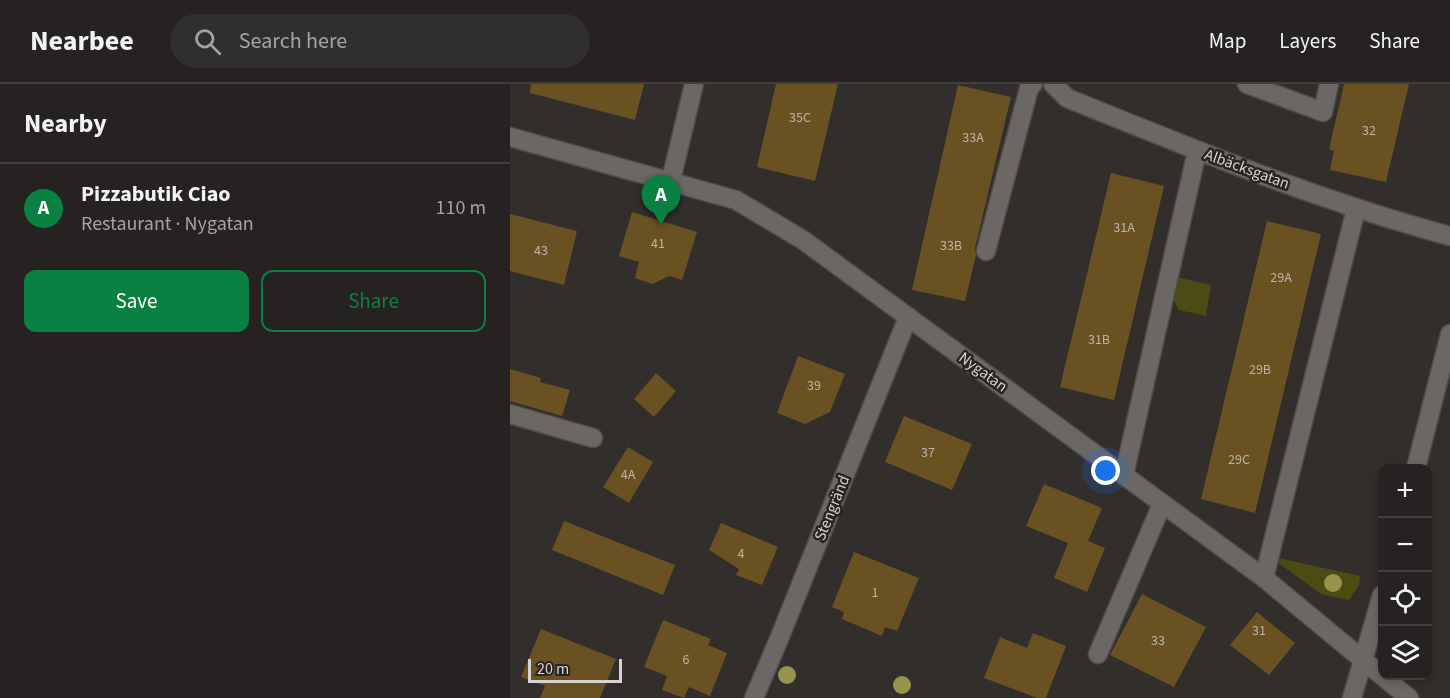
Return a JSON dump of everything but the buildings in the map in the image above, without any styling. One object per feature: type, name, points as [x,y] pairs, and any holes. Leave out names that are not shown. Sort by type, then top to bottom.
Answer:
[{"type":"street","points":[[671,180],[694,84]]},
{"type":"street","points":[[986,251],[1029,88],[1033,84]]},
{"type":"street","name":"Albäcksgatan","points":[[1053,84],[1067,98],[1197,151],[1356,209],[1450,236]]},
{"type":"street","points":[[1247,84],[1323,112],[1329,84]]},
{"type":"street","name":"Nygatan","points":[[510,137],[671,180],[735,200],[803,240],[1264,578],[1409,698]]},
{"type":"street","points":[[1124,475],[1197,151]]},
{"type":"street","points":[[1264,578],[1356,209]]},
{"type":"street","name":"Stengränd","points":[[753,698],[779,639],[908,317]]},
{"type":"street","points":[[1417,464],[1450,334]]},
{"type":"street","points":[[510,414],[593,438]]},
{"type":"street","points":[[1098,654],[1162,504]]},
{"type":"street","points":[[1352,698],[1378,612]]},
{"type":"shaded area","points":[[1177,277],[1211,285],[1206,316],[1179,310],[1172,297]]},
{"type":"shaded area","points":[[1269,556],[1360,576],[1359,585],[1349,600],[1321,594]]},
{"type":"place","name":"Pizzabutik Ciao","points":[[661,225]]}]
